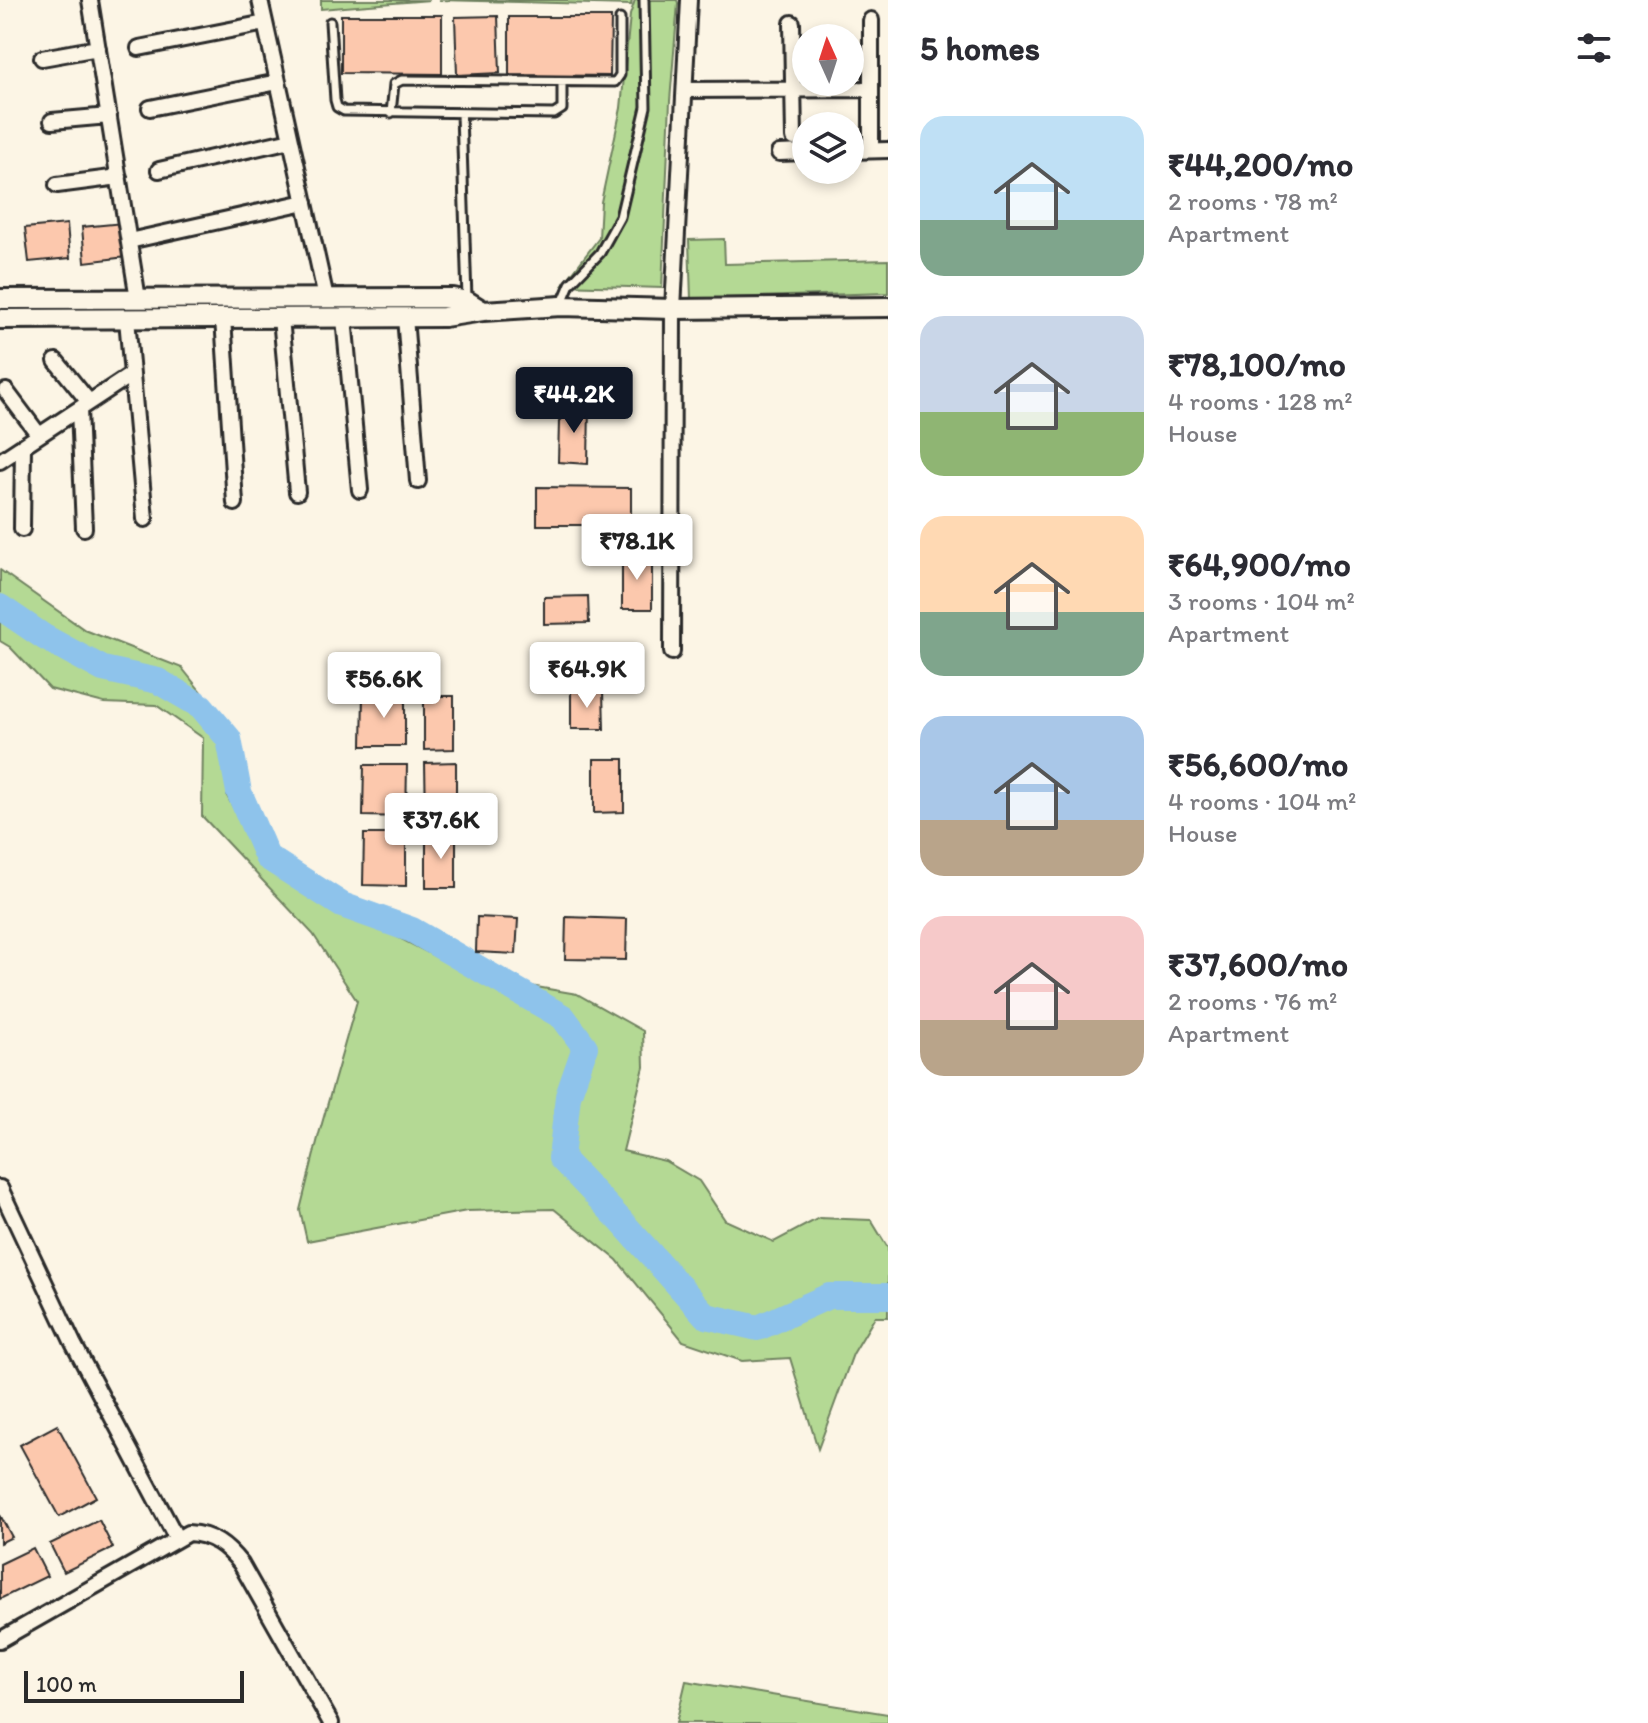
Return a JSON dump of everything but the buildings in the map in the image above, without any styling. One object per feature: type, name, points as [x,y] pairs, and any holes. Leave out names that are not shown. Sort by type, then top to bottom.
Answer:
[{"type":"street","points":[[90,0],[138,299]]},
{"type":"street","points":[[260,0],[326,298]]},
{"type":"street","points":[[672,652],[673,309],[689,0]]},
{"type":"street","points":[[871,20],[871,150]]},
{"type":"street","points":[[139,48],[265,23]]},
{"type":"street","points":[[42,58],[98,48]]},
{"type":"street","points":[[150,108],[278,82]]},
{"type":"street","points":[[685,90],[792,89]]},
{"type":"street","points":[[864,89],[870,89]]},
{"type":"street","points":[[52,121],[109,116]]},
{"type":"street","points":[[159,170],[291,140]]},
{"type":"street","points":[[864,150],[888,150]]},
{"type":"street","points":[[779,153],[792,153]]},
{"type":"street","points":[[57,185],[119,177]]},
{"type":"street","points":[[129,241],[305,202]]},
{"type":"street","points":[[0,299],[453,298],[475,306]]},
{"type":"street","points":[[0,319],[444,317],[475,306],[673,309],[888,307]]},
{"type":"street","points":[[405,317],[418,481]]},
{"type":"street","points":[[223,318],[235,503]]},
{"type":"street","points":[[281,318],[297,492]]},
{"type":"street","points":[[344,318],[360,490]]},
{"type":"street","points":[[127,319],[145,519]]},
{"type":"street","points":[[56,361],[84,406],[84,528]]},
{"type":"street","points":[[0,461],[132,374]]},
{"type":"street","points":[[6,391],[39,435]]},
{"type":"street","points":[[22,529],[23,446]]},
{"type":"street","points":[[0,1188],[73,1343],[177,1539]]},
{"type":"street","points":[[0,1640],[188,1533],[197,1533],[226,1544],[241,1564],[331,1723]]},
{"type":"lane","points":[[561,306],[570,284],[600,253],[620,217],[646,107],[644,0]]},
{"type":"lane","points":[[391,113],[392,88],[402,80],[609,83],[618,79],[620,19]]},
{"type":"lane","points":[[330,22],[337,107],[350,112],[554,114],[562,109],[562,82]]},
{"type":"lane","points":[[461,114],[475,306]]},
{"type":"green space","points":[[321,0],[430,0],[321,9]]},
{"type":"green space","points":[[439,0],[632,0],[631,5]]},
{"type":"green space","points":[[635,0],[677,0],[678,3],[670,101],[662,288],[563,285],[599,238],[601,202],[621,108],[630,15]]},
{"type":"green space","points":[[724,239],[725,264],[888,260],[888,293],[691,299],[689,240]]},
{"type":"green space","points":[[0,570],[85,630],[182,668],[230,728],[227,796],[261,860],[304,889],[473,976],[577,994],[643,1031],[644,1067],[623,1151],[665,1161],[699,1181],[725,1220],[774,1242],[819,1218],[871,1220],[888,1248],[888,1317],[875,1317],[853,1354],[818,1449],[790,1358],[742,1361],[683,1341],[617,1260],[554,1209],[467,1211],[307,1241],[300,1210],[357,1001],[313,934],[202,816],[203,738],[156,705],[104,703],[50,689],[10,647],[0,641]]},
{"type":"green space","points":[[686,1681],[888,1714],[888,1723],[676,1723]]},
{"type":"waterway","points":[[0,607],[44,637],[103,669],[158,681],[201,706],[229,739],[239,792],[267,857],[342,905],[412,930],[563,1017],[585,1047],[568,1096],[561,1158],[706,1316],[758,1328],[829,1296],[888,1296]]}]
